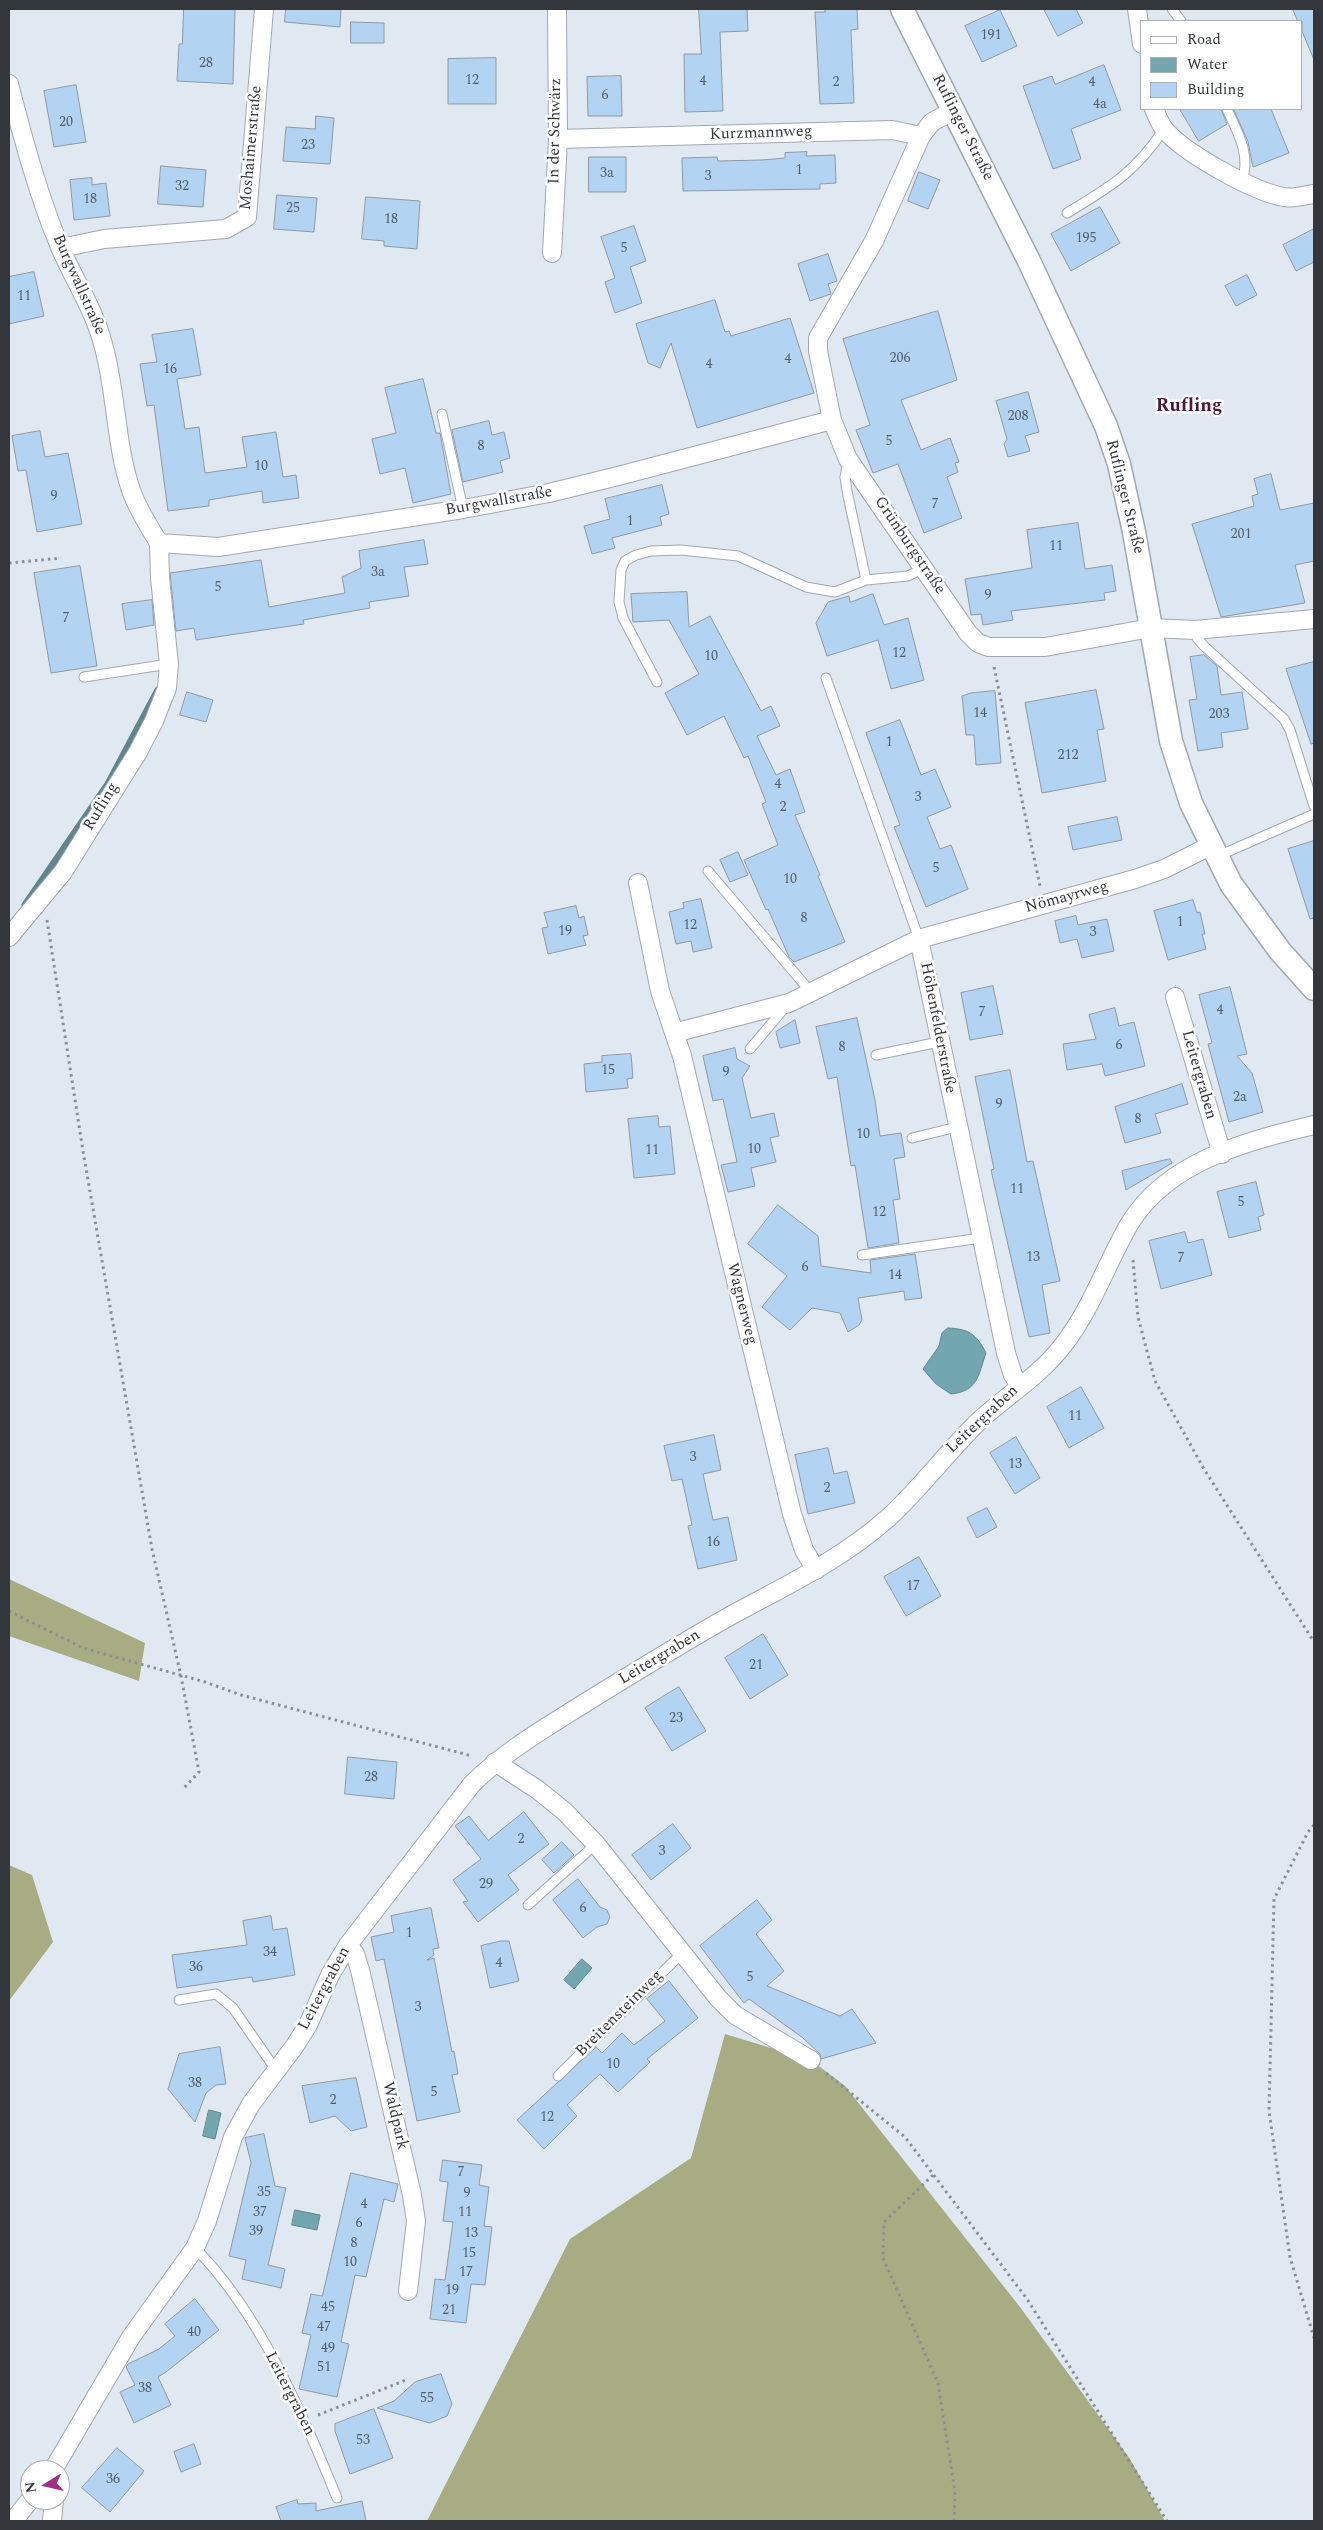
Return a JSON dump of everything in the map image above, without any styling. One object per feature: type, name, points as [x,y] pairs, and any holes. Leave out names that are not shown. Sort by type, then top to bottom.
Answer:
[{"type":"street","name":"Moshaimerstraße","points":[[61,248],[104,239],[226,229],[246,217],[264,9]]},
{"type":"street","name":"In der Schwärz","points":[[552,253],[558,139],[557,9]]},
{"type":"street","points":[[1137,9],[1140,30]]},
{"type":"street","name":"Ruflinger Straße","points":[[904,10],[1029,261],[1106,426],[1125,486],[1175,754],[1191,803],[1213,851],[1253,916],[1314,989]]},
{"type":"street","name":"Burgwallstraße","points":[[9,84],[46,209],[61,248],[84,292],[104,344],[130,485],[141,514],[159,543],[218,547],[463,509],[549,493],[832,420]]},
{"type":"street","points":[[1154,110],[1164,129],[1196,156],[1242,181],[1268,193],[1285,197],[1314,194]]},
{"type":"street","points":[[921,136],[932,122],[953,111]]},
{"type":"street","name":"Kurzmannweg","points":[[558,139],[892,130],[921,136]]},
{"type":"street","name":"Grünburgstraße","points":[[921,136],[874,241],[818,338],[818,351],[832,420],[848,459],[968,633],[978,642],[989,647]]},
{"type":"street","points":[[159,543],[160,578],[169,664]]},
{"type":"street","points":[[989,647],[1055,646],[1151,628],[1195,630],[1314,619]]},
{"type":"street","name":"Rufling","points":[[9,938],[63,872],[142,744],[154,721],[167,688],[169,664]]},
{"type":"street","name":"Nömayrweg","points":[[919,939],[1135,879],[1213,851]]},
{"type":"street","name":"Wagnerweg","points":[[638,883],[660,990],[674,1034],[792,1514],[804,1550],[816,1570]]},
{"type":"street","points":[[674,1034],[788,1003],[919,939]]},
{"type":"street","name":"Höhenfelderstraße","points":[[919,939],[939,1042],[1006,1353],[1013,1375],[1020,1386]]},
{"type":"street","name":"Leitergraben","points":[[1175,997],[1222,1154]]},
{"type":"street","name":"Leitergraben","points":[[59,2460],[131,2336],[195,2248],[234,2137],[250,2104],[308,2025],[330,1975],[348,1945],[440,1823],[472,1784],[495,1762],[619,1682],[729,1617],[816,1570],[857,1543],[890,1516],[980,1420],[1049,1362],[1066,1342],[1131,1223],[1149,1196],[1169,1179],[1222,1154],[1314,1125]]},
{"type":"street","points":[[495,1762],[538,1790],[564,1811],[596,1844],[718,1998],[735,2014],[810,2060]]},
{"type":"street","name":"Waldpark","points":[[348,1945],[355,1954],[360,1970],[412,2194],[416,2221],[408,2291]]},
{"type":"street","points":[[13,2521],[22,2510]]},
{"type":"lane","points":[[1172,9],[1179,20]]},
{"type":"lane","points":[[1227,110],[1241,138],[1246,156],[1246,168],[1242,181]]},
{"type":"lane","points":[[1067,213],[1118,182],[1138,164],[1164,129]]},
{"type":"lane","points":[[442,414],[463,509]]},
{"type":"lane","points":[[848,459],[845,477],[847,491],[866,580]]},
{"type":"lane","points":[[657,682],[623,618],[619,602],[621,570],[625,561],[636,555],[651,551],[682,550],[738,556],[806,587],[820,591],[835,592],[866,580],[908,576],[924,568]]},
{"type":"lane","points":[[1195,630],[1204,646],[1284,719],[1290,730],[1314,806]]},
{"type":"lane","points":[[84,676],[169,664]]},
{"type":"lane","name":"Höhenfelderstraße","points":[[826,678],[919,939]]},
{"type":"lane","points":[[1213,851],[1314,814]]},
{"type":"lane","points":[[708,871],[798,977],[809,993]]},
{"type":"lane","points":[[750,1049],[788,1003]]},
{"type":"lane","points":[[876,1055],[939,1042]]},
{"type":"lane","points":[[912,1138],[957,1127]]},
{"type":"lane","points":[[862,1255],[981,1238]]},
{"type":"lane","points":[[528,1905],[596,1844]]},
{"type":"lane","name":"Breitensteinweg","points":[[558,2076],[682,1952]]},
{"type":"lane","points":[[179,2000],[216,1994],[233,2008],[276,2070]]},
{"type":"lane","name":"Leitergraben","points":[[195,2248],[217,2270],[238,2297],[261,2337],[304,2421],[338,2498]]},
{"type":"path","points":[[9,563],[61,558]]},
{"type":"path","points":[[989,647],[1044,903]]},
{"type":"path","points":[[44,897],[82,1141],[152,1549],[199,1772],[182,1790]]},
{"type":"path","points":[[1131,1223],[1138,1317],[1155,1381],[1204,1469],[1314,1642]]},
{"type":"path","points":[[9,1611],[83,1648],[205,1682],[241,1695],[495,1762]]},
{"type":"path","points":[[1314,1825],[1308,1832],[1274,1898],[1269,2111],[1290,2257],[1314,2338]]},
{"type":"path","points":[[810,2060],[905,2137],[1027,2299],[1167,2521]]},
{"type":"path","points":[[933,2175],[884,2222],[883,2258],[938,2383],[955,2492],[954,2521]]},
{"type":"path","points":[[304,2421],[406,2380]]},
{"type":"green space","points":[[9,1579],[145,1643],[139,1681],[9,1636]]},
{"type":"green space","points":[[9,1865],[32,1875],[53,1942],[9,2001]]},
{"type":"green space","points":[[725,2034],[811,2060],[845,2086],[1020,2307],[1130,2459],[1165,2521],[427,2521],[570,2239],[691,2158]]},
{"type":"water","points":[[948,1328],[971,1333],[979,1341],[986,1353],[979,1375],[972,1386],[967,1390],[951,1394],[936,1384],[923,1369],[939,1346],[942,1333]]},
{"type":"water","points":[[582,1959],[592,1968],[574,1989],[564,1980]]},
{"type":"water","points":[[209,2110],[221,2113],[215,2139],[203,2136]]},
{"type":"water","points":[[295,2210],[320,2215],[317,2230],[292,2225]]},
{"type":"building","points":[[184,9],[235,9],[233,84],[177,81],[179,44],[182,44]]},
{"type":"building","points":[[286,9],[341,9],[340,27],[285,22]]},
{"type":"building","points":[[699,9],[747,9],[748,31],[720,32],[723,111],[685,112],[684,54],[701,54]]},
{"type":"building","points":[[825,9],[857,9],[858,29],[851,30],[854,103],[820,104],[815,12],[825,12]]},
{"type":"building","points":[[1044,9],[1076,9],[1083,23],[1058,36]]},
{"type":"building","points":[[1293,9],[1314,9],[1314,60],[1303,33],[1303,20],[1298,20]]},
{"type":"building","points":[[1000,10],[1017,46],[982,62],[965,26]]},
{"type":"building","points":[[351,22],[384,23],[384,43],[351,43]]},
{"type":"building","points":[[496,58],[496,104],[448,104],[448,59]]},
{"type":"building","points":[[1104,65],[1121,110],[1071,129],[1081,159],[1053,169],[1023,86],[1052,76],[1055,84]]},
{"type":"building","points":[[621,76],[622,116],[588,116],[587,77]]},
{"type":"building","points":[[76,85],[86,142],[54,147],[44,91]]},
{"type":"building","points":[[1181,110],[1221,110],[1227,124],[1199,141]]},
{"type":"building","points":[[1234,110],[1271,110],[1289,153],[1253,167],[1248,142]]},
{"type":"building","points":[[316,116],[334,118],[330,164],[283,161],[286,127],[315,129]]},
{"type":"building","points":[[807,152],[806,156],[835,155],[836,183],[820,184],[820,189],[683,191],[682,158],[717,157],[718,161],[762,160],[785,158],[785,153]]},
{"type":"building","points":[[589,157],[626,157],[626,192],[589,192]]},
{"type":"building","points":[[161,166],[206,170],[203,207],[158,204]]},
{"type":"building","points":[[919,172],[940,180],[928,209],[908,201]]},
{"type":"building","points":[[92,178],[92,185],[106,183],[110,216],[74,220],[70,180]]},
{"type":"building","points":[[277,195],[317,198],[314,232],[274,229]]},
{"type":"building","points":[[366,197],[420,201],[417,249],[384,246],[384,241],[362,239]]},
{"type":"building","points":[[1100,207],[1120,243],[1071,271],[1051,234]]},
{"type":"building","points":[[634,226],[646,261],[630,267],[642,303],[615,313],[605,282],[615,278],[601,237]]},
{"type":"building","points":[[1314,229],[1314,262],[1296,271],[1283,245]]},
{"type":"building","points":[[828,254],[837,281],[828,284],[831,294],[810,301],[798,264]]},
{"type":"building","points":[[34,272],[44,316],[9,324],[9,277]]},
{"type":"building","points":[[1247,275],[1257,295],[1236,306],[1225,286]]},
{"type":"building","points":[[715,300],[725,332],[729,331],[731,336],[790,318],[814,393],[697,428],[671,343],[660,368],[648,363],[636,324]]},
{"type":"building","points":[[938,311],[957,380],[901,400],[921,450],[950,438],[959,462],[955,463],[958,472],[947,477],[962,518],[924,533],[898,464],[873,473],[856,430],[870,425],[843,339]]},
{"type":"building","points":[[193,329],[201,375],[177,379],[185,429],[199,427],[205,473],[247,467],[242,437],[276,432],[283,477],[296,475],[299,498],[263,503],[262,491],[209,500],[209,506],[168,511],[154,405],[147,406],[140,364],[157,362],[152,335]]},
{"type":"building","points":[[423,379],[436,433],[440,433],[451,494],[413,503],[405,468],[380,474],[372,439],[396,433],[385,388]]},
{"type":"building","points":[[1028,392],[1039,432],[1025,436],[1030,451],[1008,457],[1004,444],[1007,439],[996,401]]},
{"type":"building","points":[[489,421],[492,435],[504,432],[510,458],[500,461],[503,472],[463,482],[452,430]]},
{"type":"building","points":[[40,431],[45,457],[68,453],[82,524],[37,532],[26,470],[18,471],[12,436]]},
{"type":"building","points":[[1271,474],[1280,510],[1314,503],[1314,561],[1295,565],[1305,603],[1221,617],[1192,524],[1254,506],[1252,496],[1258,494],[1254,479]]},
{"type":"building","points":[[662,485],[669,514],[660,517],[662,525],[612,538],[615,548],[592,554],[584,526],[610,519],[605,499]]},
{"type":"building","points":[[1078,523],[1085,569],[1112,565],[1116,591],[1104,593],[1105,600],[1011,611],[1013,620],[983,625],[981,614],[971,615],[965,579],[1032,568],[1027,530]]},
{"type":"building","points":[[424,540],[428,564],[404,567],[409,596],[369,602],[370,608],[303,620],[304,624],[196,640],[194,628],[176,631],[170,573],[261,560],[269,607],[345,593],[342,577],[361,568],[359,551]]},
{"type":"building","points":[[80,566],[97,666],[51,673],[34,573]]},
{"type":"building","points":[[687,592],[689,627],[710,616],[761,711],[771,706],[780,726],[757,736],[776,775],[790,769],[805,812],[795,815],[845,942],[794,962],[789,957],[744,860],[778,845],[762,804],[766,802],[748,756],[744,758],[724,716],[687,735],[665,693],[699,674],[669,620],[633,622],[631,594]]},
{"type":"building","points":[[873,594],[884,625],[908,618],[924,680],[891,689],[878,640],[827,656],[816,623],[828,602],[849,596],[850,602]]},
{"type":"building","points":[[152,600],[154,625],[126,630],[122,604]]},
{"type":"building","points":[[1204,655],[1217,666],[1221,695],[1242,692],[1248,729],[1221,733],[1223,747],[1198,751],[1189,700],[1197,699],[1190,657]]},
{"type":"building","points":[[1314,662],[1314,743],[1311,744],[1286,669]]},
{"type":"building","points":[[1096,690],[1104,729],[1097,730],[1106,781],[1042,793],[1025,703]]},
{"type":"building","points":[[995,691],[1001,763],[976,765],[974,735],[966,735],[962,696],[971,693]]},
{"type":"building","points":[[187,692],[213,700],[206,722],[180,715]]},
{"type":"building","points":[[900,720],[921,775],[935,769],[951,807],[927,817],[940,849],[951,845],[968,889],[926,907],[894,827],[900,825],[866,733]]},
{"type":"building","points":[[1117,817],[1122,840],[1073,850],[1068,827]]},
{"type":"building","points":[[1314,841],[1314,918],[1310,919],[1288,849]]},
{"type":"building","points":[[738,852],[748,875],[730,882],[720,860]]},
{"type":"building","points":[[701,899],[712,948],[693,952],[691,941],[676,944],[669,912],[684,908],[683,903]]},
{"type":"building","points":[[1193,900],[1197,913],[1200,912],[1205,934],[1202,934],[1206,949],[1168,960],[1154,911]]},
{"type":"building","points":[[576,906],[579,918],[584,916],[588,935],[583,936],[586,945],[548,954],[542,928],[548,927],[544,913]]},
{"type":"building","points":[[1076,916],[1078,925],[1107,919],[1114,951],[1082,958],[1077,939],[1060,943],[1055,921]]},
{"type":"building","points":[[993,986],[1003,1034],[970,1040],[961,993]]},
{"type":"building","points":[[1230,987],[1247,1054],[1237,1056],[1252,1073],[1263,1112],[1229,1122],[1208,1044],[1212,1043],[1199,995]]},
{"type":"building","points":[[1115,1008],[1119,1026],[1134,1022],[1145,1066],[1105,1076],[1102,1064],[1067,1070],[1063,1044],[1096,1039],[1089,1015]]},
{"type":"building","points":[[857,1018],[875,1100],[880,1136],[901,1133],[905,1157],[894,1159],[900,1199],[893,1200],[899,1243],[868,1248],[855,1165],[851,1166],[837,1077],[828,1079],[816,1027]]},
{"type":"building","points":[[795,1020],[800,1043],[780,1048],[776,1032]]},
{"type":"building","points":[[735,1048],[737,1059],[750,1066],[742,1078],[751,1118],[774,1113],[779,1136],[770,1138],[776,1162],[751,1168],[755,1186],[728,1192],[721,1165],[737,1162],[723,1099],[713,1101],[703,1056]]},
{"type":"building","points":[[631,1054],[633,1078],[627,1079],[628,1088],[586,1092],[584,1064],[602,1062],[602,1056]]},
{"type":"building","points":[[1010,1070],[1027,1162],[1033,1161],[1060,1281],[1042,1285],[1050,1333],[1029,1337],[991,1170],[994,1169],[975,1077]]},
{"type":"building","points":[[1182,1084],[1188,1104],[1155,1114],[1161,1133],[1125,1143],[1115,1107]]},
{"type":"building","points":[[658,1116],[659,1127],[670,1126],[675,1174],[634,1178],[628,1119]]},
{"type":"building","points":[[1170,1159],[1172,1163],[1126,1190],[1122,1171]]},
{"type":"building","points":[[1256,1182],[1264,1215],[1258,1217],[1261,1230],[1229,1238],[1217,1192]]},
{"type":"building","points":[[778,1205],[818,1236],[821,1266],[871,1273],[870,1260],[915,1254],[922,1298],[905,1300],[904,1291],[858,1298],[862,1320],[859,1325],[848,1332],[840,1313],[812,1308],[790,1330],[762,1307],[787,1276],[748,1244]]},
{"type":"building","points":[[1185,1232],[1188,1243],[1203,1239],[1212,1275],[1161,1289],[1149,1241]]},
{"type":"building","points":[[1081,1387],[1104,1428],[1069,1448],[1047,1407]]},
{"type":"building","points":[[714,1435],[721,1470],[703,1474],[713,1520],[728,1517],[737,1560],[698,1569],[688,1526],[692,1525],[682,1479],[672,1481],[664,1446]]},
{"type":"building","points":[[1016,1437],[1040,1478],[1015,1494],[990,1453]]},
{"type":"building","points":[[828,1448],[834,1474],[847,1471],[855,1503],[808,1514],[795,1455]]},
{"type":"building","points":[[987,1508],[997,1527],[977,1538],[967,1518]]},
{"type":"building","points":[[919,1557],[941,1596],[906,1616],[884,1577]]},
{"type":"building","points":[[763,1634],[788,1675],[750,1699],[725,1658]]},
{"type":"building","points":[[679,1687],[706,1731],[672,1751],[645,1708]]},
{"type":"building","points":[[348,1757],[397,1762],[394,1799],[345,1794]]},
{"type":"building","points":[[524,1812],[549,1844],[508,1875],[519,1890],[478,1922],[463,1902],[468,1901],[453,1880],[481,1859],[455,1826],[469,1816],[488,1840]]},
{"type":"building","points":[[673,1824],[691,1848],[651,1880],[632,1855]]},
{"type":"building","points":[[562,1842],[574,1855],[554,1873],[542,1860]]},
{"type":"building","points":[[578,1879],[600,1907],[607,1910],[610,1917],[607,1924],[597,1927],[583,1938],[553,1900]]},
{"type":"building","points":[[757,1900],[772,1920],[756,1934],[784,1971],[767,1986],[840,2016],[852,2009],[876,2043],[821,2059],[820,2054],[803,2038],[749,1999],[744,2003],[700,1946]]},
{"type":"building","points":[[431,1908],[439,1948],[433,1949],[434,1955],[427,1960],[434,1958],[458,2074],[452,2075],[460,2112],[417,2121],[384,1959],[376,1961],[371,1937],[394,1932],[391,1916]]},
{"type":"building","points":[[271,1916],[273,1930],[287,1928],[295,1975],[253,1982],[252,1977],[177,1988],[172,1955],[247,1945],[243,1921]]},
{"type":"building","points":[[509,1941],[519,1981],[490,1988],[481,1946]]},
{"type":"building","points":[[669,1981],[698,2018],[647,2059],[650,2062],[618,2092],[600,2074],[567,2105],[577,2116],[544,2149],[517,2120],[596,2047],[602,2053],[622,2033],[634,2045],[665,2021],[647,1999]]},
{"type":"building","points":[[220,2047],[226,2084],[216,2085],[206,2093],[195,2122],[168,2089],[179,2054]]},
{"type":"building","points":[[356,2078],[367,2127],[351,2131],[335,2116],[310,2123],[302,2086]]},
{"type":"building","points":[[264,2134],[275,2186],[286,2188],[268,2265],[285,2269],[281,2288],[242,2279],[246,2260],[229,2256],[251,2163],[245,2138]]},
{"type":"building","points":[[443,2160],[482,2165],[479,2185],[489,2187],[484,2226],[492,2227],[485,2285],[471,2284],[466,2323],[430,2319],[435,2279],[445,2280],[453,2222],[443,2221],[448,2182],[440,2181]]},
{"type":"building","points":[[351,2173],[398,2184],[394,2202],[384,2199],[366,2277],[355,2275],[341,2342],[349,2344],[337,2397],[299,2389],[311,2335],[302,2333],[311,2294],[322,2296]]},
{"type":"building","points":[[195,2299],[219,2330],[158,2377],[171,2405],[134,2423],[120,2392],[135,2385],[126,2367],[128,2364],[159,2349],[175,2336],[165,2324]]},
{"type":"building","points":[[441,2374],[452,2404],[447,2416],[430,2423],[377,2408],[394,2401],[415,2382]]},
{"type":"building","points":[[374,2409],[393,2458],[350,2474],[335,2431],[335,2424]]},
{"type":"building","points":[[194,2444],[201,2464],[181,2472],[174,2452]]},
{"type":"building","points":[[117,2448],[144,2471],[110,2512],[82,2488]]},
{"type":"building","points":[[297,2500],[298,2504],[316,2503],[316,2511],[362,2501],[366,2521],[281,2521],[276,2507]]},
{"type":"waterway","points":[[25,905],[108,784],[158,690]]},
{"type":"district","name":"Rufling","points":[[1189,407]]}]
